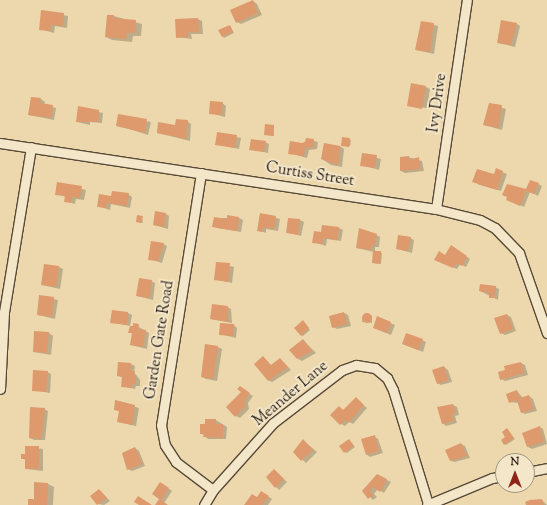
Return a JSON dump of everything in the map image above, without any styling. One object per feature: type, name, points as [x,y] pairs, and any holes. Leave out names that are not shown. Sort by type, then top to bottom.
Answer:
[{"type":"street","name":"Ivy Drive","points":[[436,209],[467,0]]},
{"type":"street","name":"Curtiss Street","points":[[0,142],[436,209],[480,220],[495,228],[510,241],[526,267],[547,333]]},
{"type":"street","points":[[0,389],[4,312],[32,147]]},
{"type":"street","name":"Garden Gate Road","points":[[200,173],[161,425],[165,445],[176,462],[214,490]]},
{"type":"street","name":"Meander Lane","points":[[204,505],[214,490],[274,423],[342,370],[356,365],[375,368],[387,378],[393,390],[428,505]]},
{"type":"street","points":[[535,470],[547,468]]},
{"type":"street","points":[[428,505],[495,477]]},
{"type":"building","points":[[253,0],[258,13],[236,23],[230,10]]},
{"type":"building","points":[[41,10],[64,13],[63,26],[51,25],[50,31],[39,30]]},
{"type":"building","points":[[107,15],[114,15],[114,18],[136,20],[135,33],[127,33],[126,39],[105,37]]},
{"type":"building","points":[[198,18],[199,32],[188,32],[188,37],[176,38],[175,19]]},
{"type":"building","points":[[501,20],[517,23],[511,45],[497,43]]},
{"type":"building","points":[[421,21],[434,23],[430,52],[415,50]]},
{"type":"building","points":[[230,25],[233,32],[222,37],[218,30]]},
{"type":"building","points":[[411,83],[426,86],[422,109],[407,106]]},
{"type":"building","points":[[31,97],[41,98],[40,103],[53,105],[51,118],[28,115]]},
{"type":"building","points":[[210,101],[223,102],[221,115],[209,114]]},
{"type":"building","points":[[489,103],[502,105],[498,128],[483,125]]},
{"type":"building","points":[[78,106],[99,110],[98,122],[76,122]]},
{"type":"building","points":[[118,114],[147,119],[145,133],[116,126]]},
{"type":"building","points":[[176,119],[188,120],[186,139],[157,133],[158,122],[175,125]]},
{"type":"building","points":[[265,124],[274,125],[273,136],[264,135]]},
{"type":"building","points":[[217,132],[237,135],[235,148],[215,145]]},
{"type":"building","points":[[342,137],[350,138],[349,147],[341,146]]},
{"type":"building","points":[[306,138],[314,139],[313,147],[305,148],[304,156],[288,154],[290,141],[302,143],[305,142]]},
{"type":"building","points":[[251,139],[266,141],[264,152],[249,150]]},
{"type":"building","points":[[324,143],[340,146],[338,165],[321,159]]},
{"type":"building","points":[[362,153],[377,155],[375,168],[360,166]]},
{"type":"building","points":[[409,156],[409,160],[419,157],[420,169],[400,171],[400,157]]},
{"type":"building","points":[[496,168],[503,171],[497,190],[472,182],[477,169],[494,174]]},
{"type":"building","points":[[530,180],[539,183],[534,194],[526,191],[520,206],[506,200],[507,197],[502,195],[507,184],[526,189]]},
{"type":"building","points":[[57,182],[82,186],[80,198],[72,197],[71,203],[64,202],[65,196],[55,195]]},
{"type":"building","points":[[112,191],[129,193],[127,206],[107,203],[106,208],[97,207],[99,194],[111,196]]},
{"type":"building","points":[[155,211],[166,213],[164,227],[153,225]]},
{"type":"building","points":[[260,213],[276,216],[274,229],[263,227],[262,232],[257,231]]},
{"type":"building","points":[[137,215],[143,216],[141,223],[136,222]]},
{"type":"building","points":[[227,215],[239,217],[237,231],[212,227],[214,217],[227,219]]},
{"type":"building","points":[[288,218],[300,219],[298,235],[286,233]]},
{"type":"building","points":[[322,225],[339,227],[337,240],[323,238],[322,244],[312,243],[314,231],[321,232]]},
{"type":"building","points":[[359,228],[377,234],[375,246],[372,245],[371,250],[356,248]]},
{"type":"building","points":[[398,235],[411,237],[408,251],[396,249]]},
{"type":"building","points":[[151,241],[164,243],[158,261],[148,260]]},
{"type":"building","points":[[451,245],[467,256],[462,266],[456,263],[453,268],[434,260],[439,251],[445,255]]},
{"type":"building","points":[[373,251],[381,251],[380,264],[372,263]]},
{"type":"building","points":[[216,262],[230,263],[228,282],[214,280]]},
{"type":"building","points":[[44,264],[59,266],[56,287],[41,285]]},
{"type":"building","points":[[139,278],[152,280],[149,298],[136,296]]},
{"type":"building","points":[[480,284],[496,286],[494,298],[489,298],[489,293],[479,291]]},
{"type":"building","points":[[39,295],[54,297],[52,317],[37,315]]},
{"type":"building","points":[[212,304],[228,306],[228,322],[210,319]]},
{"type":"building","points":[[112,310],[128,312],[127,325],[110,323]]},
{"type":"building","points":[[344,312],[347,324],[332,328],[329,316]]},
{"type":"building","points":[[365,313],[369,313],[371,314],[371,322],[365,323],[362,320],[362,316]]},
{"type":"building","points":[[507,314],[513,329],[500,334],[494,318]]},
{"type":"building","points":[[377,316],[391,322],[387,333],[373,328]]},
{"type":"building","points":[[303,320],[309,328],[301,336],[294,328]]},
{"type":"building","points":[[133,323],[139,324],[138,329],[146,330],[143,347],[130,345],[132,333],[128,333],[130,326],[133,326]]},
{"type":"building","points":[[220,323],[234,324],[233,336],[219,335]]},
{"type":"building","points":[[34,331],[49,332],[47,353],[33,352]]},
{"type":"building","points":[[406,333],[423,339],[418,350],[402,344]]},
{"type":"building","points":[[303,339],[312,351],[297,359],[289,350]]},
{"type":"building","points":[[205,344],[218,346],[213,379],[201,377]]},
{"type":"building","points":[[263,356],[271,365],[280,358],[288,367],[268,381],[254,364]]},
{"type":"building","points":[[118,362],[131,363],[130,371],[135,371],[134,376],[136,376],[136,384],[132,384],[132,388],[121,387],[122,377],[117,376]]},
{"type":"building","points":[[521,362],[524,373],[500,380],[498,372],[505,370],[504,366]]},
{"type":"building","points":[[444,366],[448,380],[437,384],[432,370]]},
{"type":"building","points":[[33,370],[48,371],[46,392],[32,391]]},
{"type":"building","points":[[240,386],[250,393],[245,400],[245,406],[235,417],[226,407],[241,392],[237,389]]},
{"type":"building","points":[[517,390],[520,398],[529,395],[533,409],[521,413],[517,400],[509,403],[506,394]]},
{"type":"building","points":[[356,397],[364,405],[348,423],[345,420],[340,425],[330,415],[339,406],[343,410]]},
{"type":"building","points":[[115,400],[135,405],[132,425],[117,422],[119,411],[114,410]]},
{"type":"building","points":[[453,404],[456,413],[452,414],[453,421],[442,424],[437,407]]},
{"type":"building","points":[[30,407],[45,408],[41,439],[29,438]]},
{"type":"building","points":[[205,419],[216,419],[216,424],[223,424],[223,438],[203,437],[204,434],[200,434],[200,424],[205,424]]},
{"type":"building","points":[[540,426],[543,442],[527,447],[522,433]]},
{"type":"building","points":[[507,428],[514,438],[504,445],[501,440],[505,437],[502,432]]},
{"type":"building","points":[[375,435],[379,451],[366,455],[361,439]]},
{"type":"building","points":[[303,439],[313,450],[301,461],[293,452]]},
{"type":"building","points":[[349,439],[354,446],[344,453],[339,446]]},
{"type":"building","points":[[461,443],[467,456],[450,461],[445,450]]},
{"type":"building","points":[[25,446],[39,446],[39,469],[25,469],[25,459],[21,459],[21,454],[25,454]]},
{"type":"building","points":[[135,447],[142,464],[127,470],[122,453]]},
{"type":"building","points":[[274,469],[284,479],[275,488],[266,477]]},
{"type":"building","points":[[377,474],[387,479],[380,492],[373,487],[370,491],[373,495],[368,499],[362,491]]},
{"type":"building","points":[[34,482],[48,483],[47,505],[28,505],[28,499],[34,499]]},
{"type":"building","points":[[160,482],[169,488],[161,500],[168,505],[155,505],[159,499],[152,494]]},
{"type":"building","points":[[99,489],[107,498],[97,505],[90,496]]},
{"type":"building","points":[[261,491],[269,496],[262,505],[244,505],[252,494],[257,497]]},
{"type":"building","points":[[138,496],[152,505],[139,505],[134,502]]},
{"type":"building","points":[[542,499],[544,505],[526,505],[525,502],[530,500]]}]
